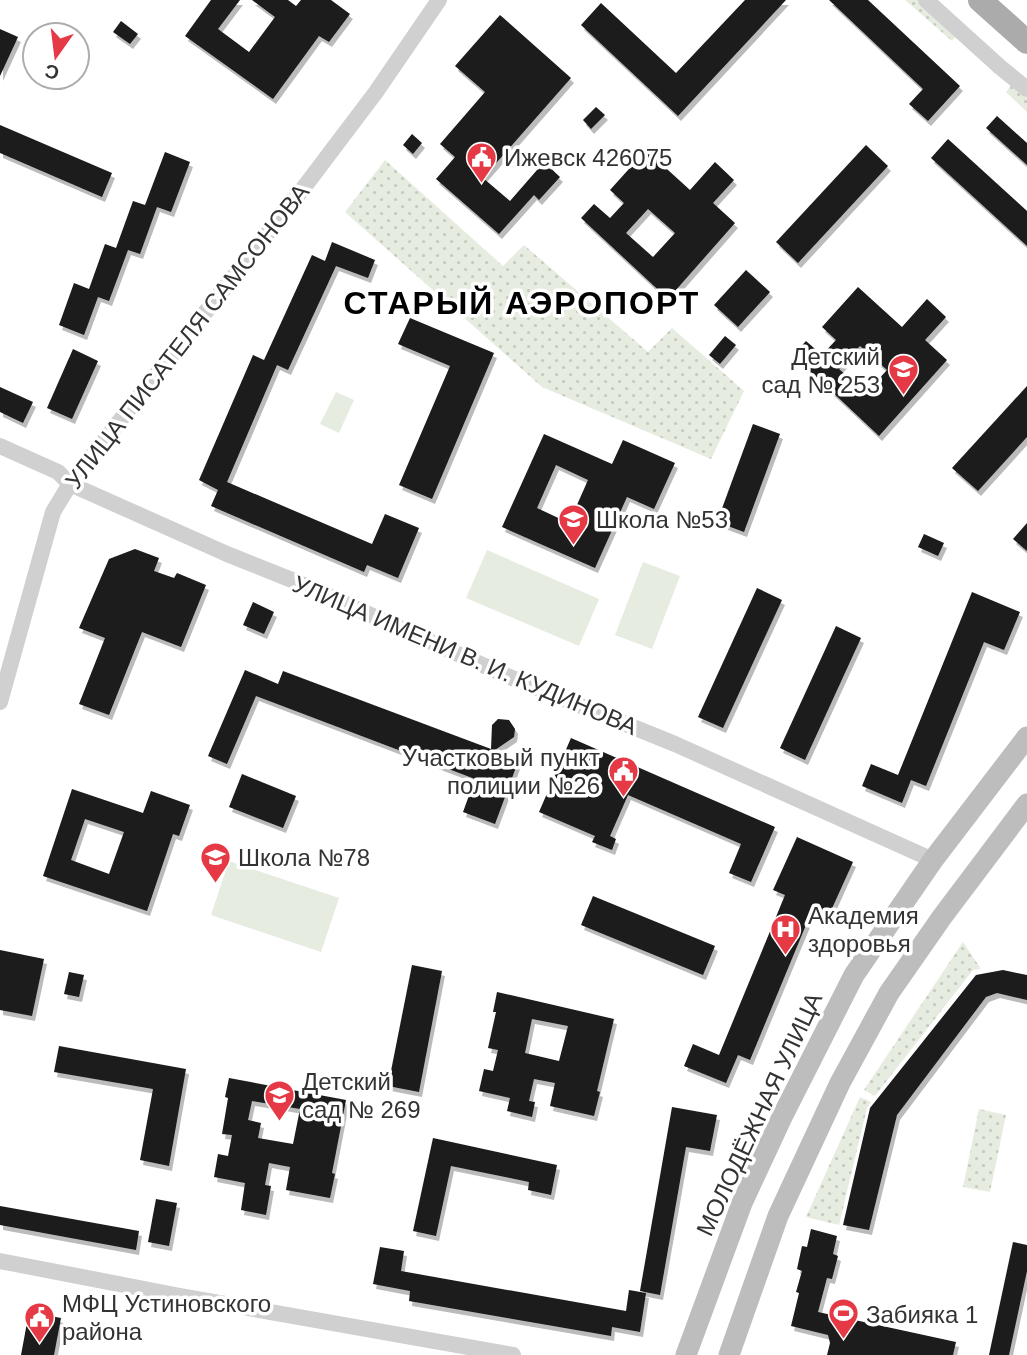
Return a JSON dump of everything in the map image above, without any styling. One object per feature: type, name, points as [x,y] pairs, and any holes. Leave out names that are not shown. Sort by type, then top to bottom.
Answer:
[{"type":"main road","points":[[980,0],[1027,41]]},
{"type":"main road","name":"МОЛОДЁЖНАЯ УЛИЦА","points":[[686,1355],[742,1203],[854,975],[933,860],[1027,737]]},
{"type":"main road","points":[[729,1355],[779,1216],[840,1083],[890,993],[942,917],[1027,804]]},
{"type":"street","name":"УЛИЦА ПИСАТЕЛЯ САМСОНОВА","points":[[0,702],[52,512],[70,484],[308,183],[439,0]]},
{"type":"street","points":[[926,0],[1027,89]]},
{"type":"street","name":"УЛИЦА ИМЕНИ В. И. КУДИНОВА","points":[[0,446],[58,472],[70,484],[227,554],[297,582],[506,676],[674,744],[933,860]]},
{"type":"street","points":[[0,1261],[162,1293],[513,1355]]},
{"type":"shaded area","points":[[905,0],[918,0],[957,35],[952,41]]},
{"type":"shaded area","points":[[1012,84],[1027,98],[1027,112],[1006,92]]},
{"type":"shaded area","points":[[385,160],[503,266],[524,245],[648,352],[672,328],[744,391],[711,459],[542,387],[345,212]]},
{"type":"shaded area","points":[[336,392],[354,400],[339,433],[320,424]]},
{"type":"shaded area","points":[[487,550],[599,599],[579,646],[466,598]]},
{"type":"shaded area","points":[[643,562],[680,576],[652,649],[615,635]]},
{"type":"shaded area","points":[[229,861],[339,898],[321,952],[211,915]]},
{"type":"shaded area","points":[[963,942],[981,969],[973,970],[875,1096],[864,1090]]},
{"type":"shaded area","points":[[860,1097],[871,1102],[867,1108],[839,1225],[806,1217]]},
{"type":"shaded area","points":[[979,1109],[1006,1115],[990,1192],[963,1187]]},
{"type":"building","points":[[211,0],[240,0],[218,29],[249,52],[275,17],[252,0],[288,0],[296,6],[301,0],[331,0],[350,14],[329,42],[319,36],[273,99],[185,36]]},
{"type":"building","points":[[745,0],[786,0],[678,116],[581,25],[601,3],[676,73]]},
{"type":"building","points":[[829,0],[868,0],[960,86],[928,121],[909,104],[923,89]]},
{"type":"building","points":[[500,15],[571,78],[483,178],[510,201],[544,162],[560,177],[539,200],[534,195],[499,234],[436,179],[455,157],[440,144],[485,92],[455,66]]},
{"type":"building","points":[[121,21],[138,34],[130,44],[113,32]]},
{"type":"building","points":[[0,29],[18,37],[0,76]]},
{"type":"building","points":[[596,107],[605,115],[591,129],[583,120]]},
{"type":"building","points":[[997,116],[1027,143],[1027,165],[986,128]]},
{"type":"building","points":[[0,125],[112,173],[102,197],[0,153]]},
{"type":"building","points":[[412,134],[422,143],[413,154],[403,145]]},
{"type":"building","points":[[948,139],[1027,211],[1027,246],[931,158]]},
{"type":"building","points":[[866,145],[888,166],[798,263],[776,242]]},
{"type":"building","points":[[646,150],[690,190],[715,162],[734,180],[713,203],[735,223],[668,299],[581,218],[594,204],[610,218],[624,203],[610,190]],"holes":[[[648,209],[675,233],[653,257],[626,233]]]},
{"type":"building","points":[[165,152],[190,162],[171,212],[157,207],[140,254],[128,250],[109,301],[98,297],[84,335],[59,325],[74,283],[89,289],[105,244],[116,248],[133,201],[145,205]]},
{"type":"building","points":[[332,242],[375,260],[368,278],[336,266],[288,370],[277,365],[227,482],[372,544],[385,514],[419,528],[398,578],[367,565],[364,572],[211,506],[218,490],[199,480],[253,355],[264,360],[312,255],[325,261]]},
{"type":"building","points":[[746,270],[770,292],[738,327],[714,305]]},
{"type":"building","points":[[858,287],[902,327],[927,299],[946,317],[925,340],[947,360],[879,436],[793,355],[806,341],[822,355],[836,340],[822,327]],"holes":[[[860,346],[887,370],[866,393],[839,369]]]},
{"type":"building","points":[[410,318],[494,353],[432,499],[399,485],[450,366],[398,344]]},
{"type":"building","points":[[725,336],[736,345],[720,364],[709,355]]},
{"type":"building","points":[[73,349],[98,361],[72,419],[47,408]]},
{"type":"building","points":[[1027,386],[1027,437],[978,491],[952,468]]},
{"type":"building","points":[[0,387],[33,402],[23,423],[0,412]]},
{"type":"building","points":[[753,424],[780,434],[744,532],[717,522]]},
{"type":"building","points":[[544,434],[612,464],[623,440],[675,463],[654,509],[627,497],[595,568],[502,527]],"holes":[[[556,465],[588,480],[569,523],[537,508]]]},
{"type":"building","points":[[1027,523],[1027,551],[1013,539]]},
{"type":"building","points":[[924,534],[944,543],[938,556],[918,547]]},
{"type":"building","points":[[135,549],[159,558],[154,571],[174,578],[177,573],[206,585],[181,647],[142,632],[109,715],[79,704],[105,638],[79,628],[109,559]]},
{"type":"building","points":[[757,588],[782,600],[723,728],[698,717]]},
{"type":"building","points":[[972,592],[1020,612],[1004,650],[984,642],[926,786],[911,780],[902,803],[862,786],[871,764],[898,775]]},
{"type":"building","points":[[253,602],[274,612],[264,634],[243,625]]},
{"type":"building","points":[[836,626],[861,638],[805,760],[780,748]]},
{"type":"building","points":[[245,670],[278,684],[283,671],[491,749],[492,725],[498,719],[509,720],[515,729],[514,737],[495,750],[519,759],[495,824],[463,812],[475,779],[256,696],[227,764],[208,756]]},
{"type":"building","points":[[571,738],[775,827],[751,882],[729,873],[741,844],[628,795],[610,836],[616,839],[612,850],[592,842],[595,836],[539,812]]},
{"type":"building","points":[[242,774],[296,796],[283,828],[229,807]]},
{"type":"building","points":[[72,789],[143,813],[151,791],[190,805],[179,836],[173,834],[147,911],[43,876]],"holes":[[[85,819],[124,832],[109,874],[71,860]]]},
{"type":"building","points":[[797,837],[853,862],[829,915],[813,908],[750,1060],[738,1055],[726,1083],[684,1066],[693,1044],[719,1055],[785,895],[773,890]]},
{"type":"building","points":[[593,896],[715,946],[703,975],[581,925]]},
{"type":"building","points":[[0,950],[44,959],[32,1016],[0,1010]]},
{"type":"building","points":[[412,965],[442,971],[419,1092],[388,1086]]},
{"type":"building","points":[[1003,970],[1027,975],[1027,1000],[997,993],[986,997],[897,1115],[869,1230],[843,1225],[870,1108],[976,975]]},
{"type":"building","points":[[69,972],[84,975],[79,997],[64,994]]},
{"type":"building","points":[[497,992],[614,1019],[597,1091],[600,1092],[594,1116],[550,1106],[555,1083],[534,1079],[529,1101],[535,1102],[532,1117],[507,1111],[510,1098],[479,1091],[484,1069],[493,1071],[498,1050],[488,1048],[496,1012],[493,1012]],"holes":[[[532,1019],[568,1026],[559,1061],[525,1053]]]},
{"type":"building","points":[[59,1046],[186,1069],[169,1166],[140,1160],[153,1089],[54,1072]]},
{"type":"building","points":[[229,1078],[346,1100],[330,1198],[286,1190],[290,1167],[269,1163],[265,1185],[271,1186],[266,1215],[241,1210],[245,1183],[214,1177],[218,1154],[228,1156],[232,1135],[222,1134],[228,1098],[225,1097]],"holes":[[[252,1101],[300,1109],[293,1144],[258,1138],[261,1123],[248,1120]]]},
{"type":"building","points":[[672,1107],[717,1115],[710,1151],[686,1147],[660,1295],[640,1291]]},
{"type":"building","points":[[433,1138],[557,1165],[551,1195],[528,1190],[529,1182],[451,1166],[436,1236],[413,1231]]},
{"type":"building","points":[[156,1199],[177,1203],[169,1246],[148,1242]]},
{"type":"building","points":[[0,1206],[139,1231],[136,1250],[0,1225]]},
{"type":"building","points":[[811,1229],[837,1236],[833,1254],[838,1256],[832,1279],[827,1278],[818,1312],[956,1342],[953,1355],[827,1355],[830,1343],[828,1335],[791,1326],[802,1271],[797,1269],[802,1246],[807,1247]]},
{"type":"building","points":[[1013,1242],[1027,1245],[1027,1271],[1009,1355],[989,1355]]},
{"type":"building","points":[[380,1247],[404,1251],[401,1271],[626,1311],[629,1290],[646,1293],[640,1332],[612,1327],[611,1336],[409,1301],[410,1291],[373,1284]]},
{"type":"building","name":"МФЦ Устиновского района","points":[[29,1312],[61,1318],[54,1355],[21,1355]]},
{"type":"place","name":"Ижевск 426075","points":[[481,184]]},
{"type":"place","name":"Детский сад № 253","points":[[903,397]]},
{"type":"place","name":"Школа №53","points":[[573,546]]},
{"type":"place","name":"Участковый пункт полиции №26","points":[[623,798]]},
{"type":"place","name":"Школа №78","points":[[215,884]]},
{"type":"place","name":"Академия здоровья","points":[[785,956]]},
{"type":"place","name":"Детский сад № 269","points":[[279,1122]]},
{"type":"place","name":"Забияка 1","points":[[843,1341]]},
{"type":"place","name":"МФЦ Устиновского района","points":[[39,1344]]},
{"type":"district","name":"СТАРЫЙ АЭРОПОРТ","points":[[522,303]]}]
